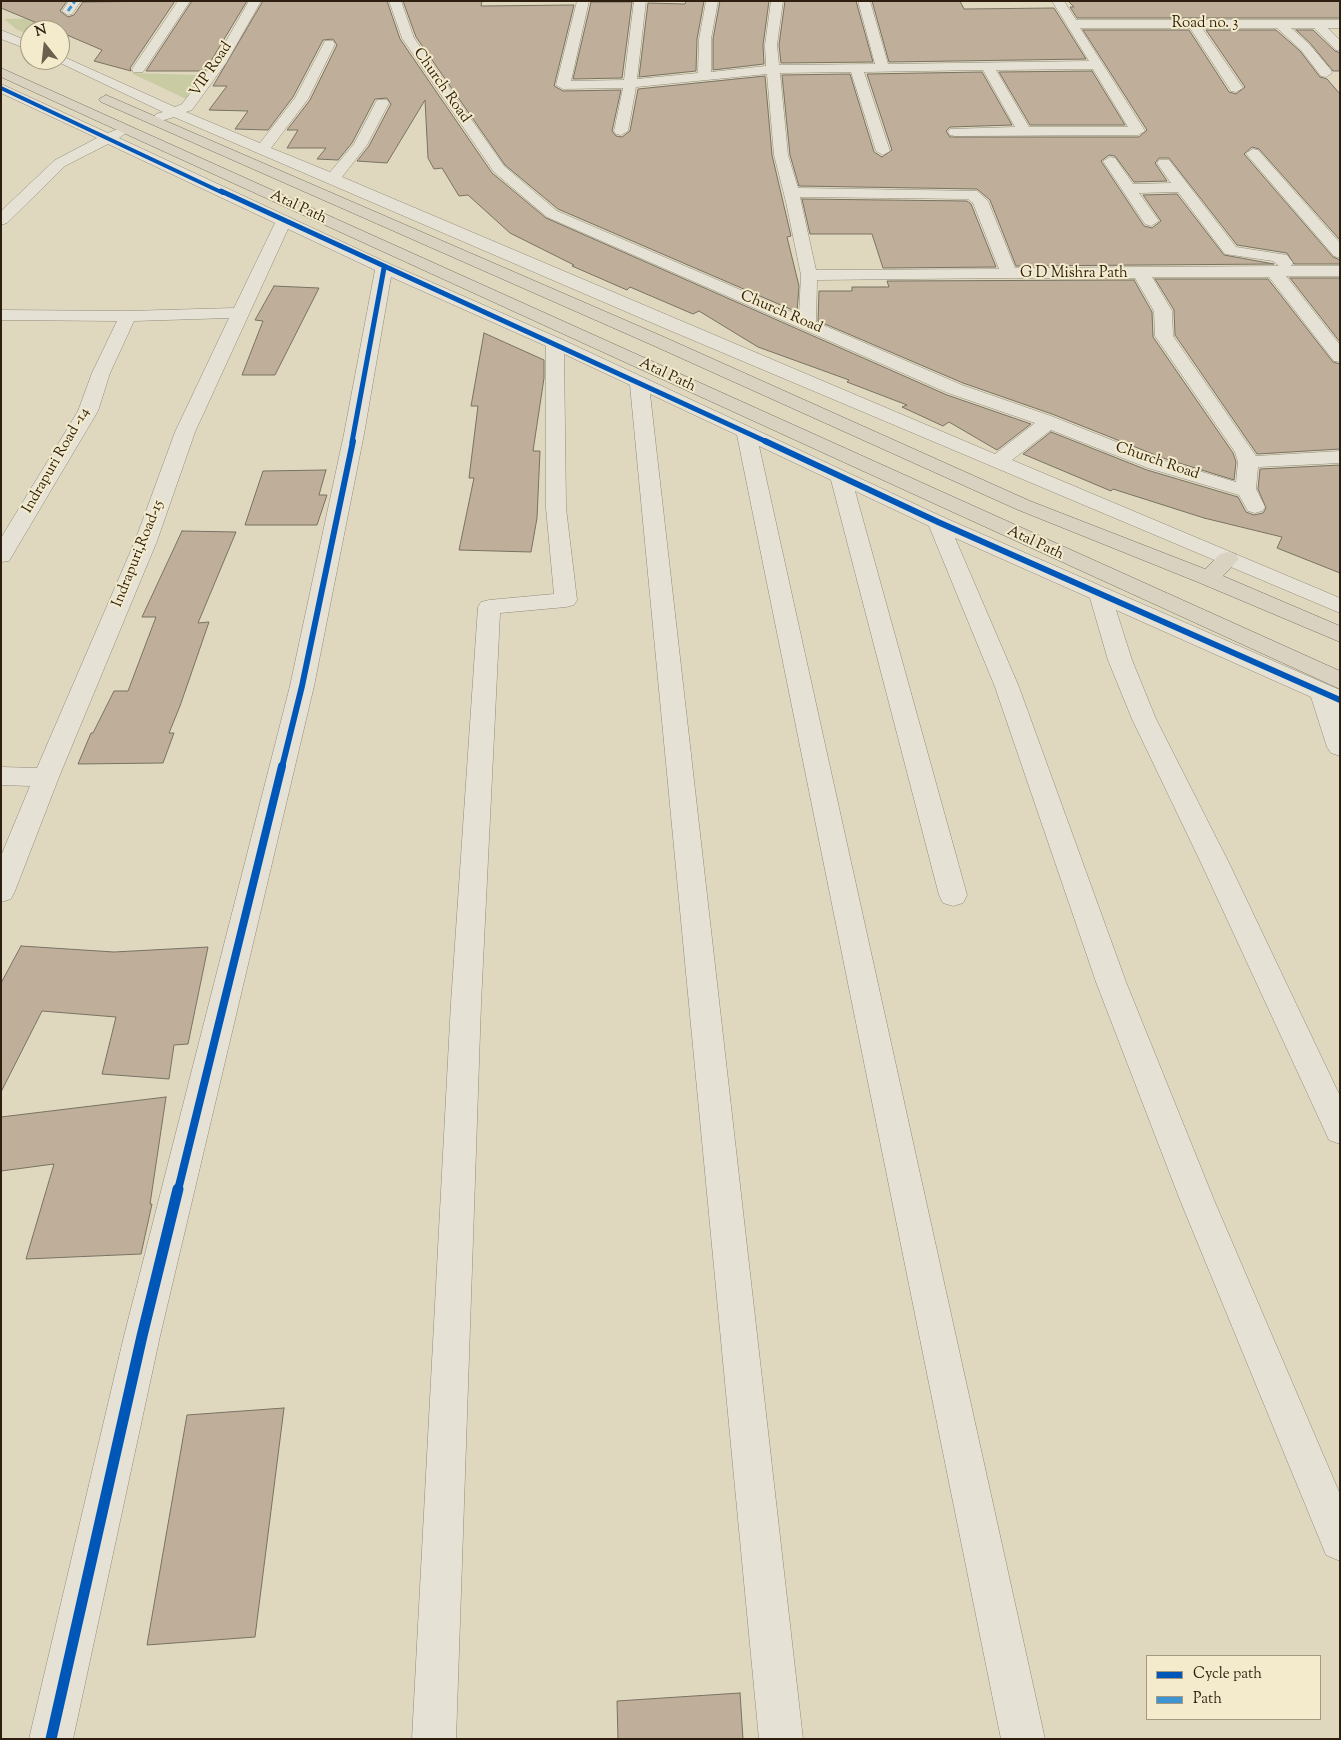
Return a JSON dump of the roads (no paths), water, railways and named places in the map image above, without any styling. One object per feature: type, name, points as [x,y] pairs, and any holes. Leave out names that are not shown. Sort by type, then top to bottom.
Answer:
[{"type":"main road","name":"Atal Path","points":[[1,72],[1208,622],[1334,691]]},
{"type":"main road","name":"Atal Path","points":[[97,95],[658,341],[1023,505],[1208,578],[1340,635]]},
{"type":"main road","points":[[1208,578],[1228,559]]},
{"type":"main road","points":[[1152,615],[1208,622]]},
{"type":"street","points":[[138,68],[184,1]]},
{"type":"street","name":"VIP Road","points":[[153,120],[187,107],[220,63],[255,1]]},
{"type":"street","name":"Church Road","points":[[395,1],[408,38],[499,169],[552,214],[955,389],[1049,422],[1155,464],[1246,491]]},
{"type":"street","points":[[583,1],[563,85],[630,84],[774,69],[1095,65]]},
{"type":"street","points":[[621,131],[630,84],[640,1]]},
{"type":"street","points":[[704,76],[705,39],[712,1]]},
{"type":"street","points":[[777,1],[771,45],[780,155],[791,192],[809,275],[808,325]]},
{"type":"street","points":[[864,1],[882,67]]},
{"type":"street","points":[[955,132],[1138,131],[1095,65],[1058,1]]},
{"type":"street","points":[[1154,9],[1164,24]]},
{"type":"street","points":[[1326,21],[1340,47]]},
{"type":"street","name":"Road no. 3","points":[[1071,24],[1280,24],[1326,21]]},
{"type":"street","points":[[1194,24],[1236,88]]},
{"type":"street","points":[[1280,24],[1305,46],[1326,73]]},
{"type":"street","points":[[1,34],[20,42]]},
{"type":"street","points":[[264,149],[302,99],[329,44]]},
{"type":"street","points":[[70,64],[176,112],[672,325],[1340,606]]},
{"type":"street","points":[[987,66],[1024,131]]},
{"type":"street","points":[[856,68],[883,151]]},
{"type":"street","points":[[6,96],[109,137],[384,268],[555,343],[938,522],[1100,593],[1334,691],[1340,748]]},
{"type":"street","points":[[333,178],[360,145],[382,103]]},
{"type":"street","points":[[1,220],[60,163],[126,129]]},
{"type":"street","points":[[1253,153],[1340,253]]},
{"type":"street","points":[[1110,161],[1151,222]]},
{"type":"street","points":[[1164,163],[1230,251],[1281,258],[1291,272]]},
{"type":"street","points":[[1129,189],[1182,187]]},
{"type":"street","points":[[791,192],[972,194],[980,201],[1009,274]]},
{"type":"street","name":"Indrapuri,Road-15","points":[[1,891],[46,777],[146,541],[185,432],[284,220]]},
{"type":"street","points":[[51,1739],[142,1336],[302,686],[354,434],[384,268]]},
{"type":"street","name":"G D Mishra Path","points":[[809,275],[1340,271]]},
{"type":"street","points":[[1274,272],[1340,357]]},
{"type":"street","points":[[1141,273],[1163,311],[1164,336],[1194,382],[1236,438],[1248,462],[1246,491],[1251,495],[1255,507]]},
{"type":"street","points":[[1,315],[128,316],[239,314]]},
{"type":"street","name":"Indrapuri Road -14","points":[[1,556],[88,411],[101,373],[128,316]]},
{"type":"street","points":[[434,1739],[466,1003],[489,607],[566,600],[556,508],[555,343]]},
{"type":"street","points":[[639,382],[780,1739]]},
{"type":"street","points":[[997,462],[1049,422]]},
{"type":"street","points":[[746,431],[1023,1739]]},
{"type":"street","points":[[1248,462],[1340,457]]},
{"type":"street","points":[[840,475],[953,895]]},
{"type":"street","points":[[938,522],[1007,687],[1111,982],[1197,1200],[1340,1541]]},
{"type":"street","points":[[1100,593],[1120,660],[1144,719],[1216,865],[1340,1130]]},
{"type":"street","points":[[1,776],[46,777]]}]
